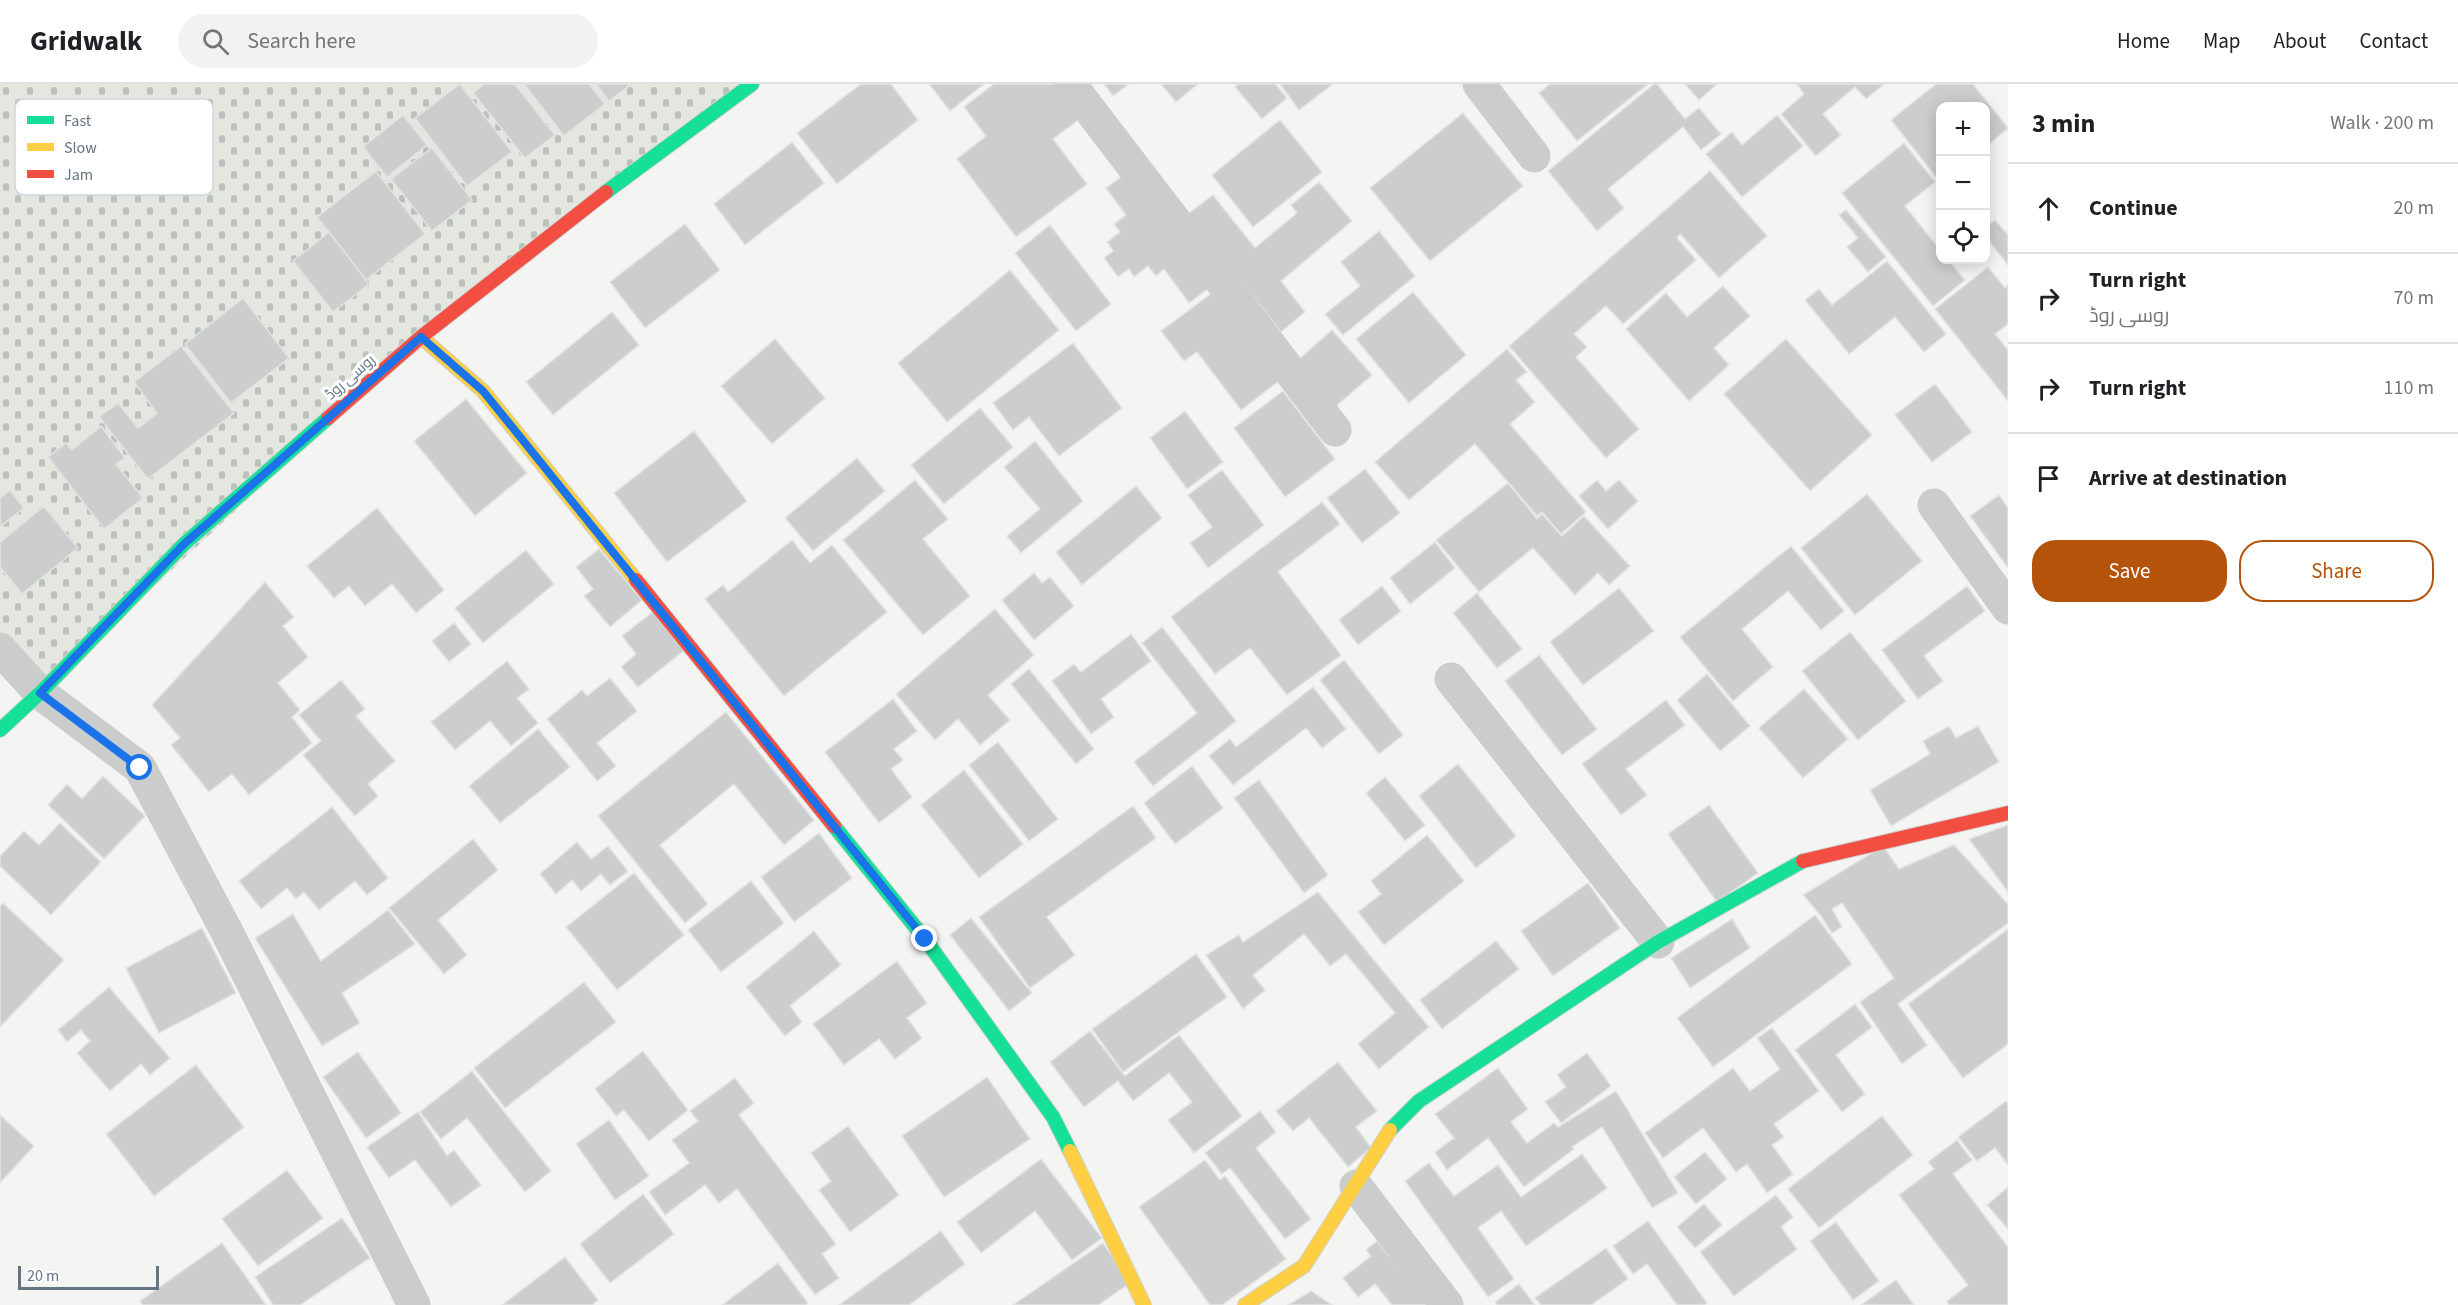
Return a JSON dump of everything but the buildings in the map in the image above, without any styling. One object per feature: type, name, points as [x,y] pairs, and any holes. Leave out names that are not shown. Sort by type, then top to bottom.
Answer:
[{"type":"street","name":"روسی روڈ","points":[[0,730],[40,693],[184,544],[421,337],[644,162],[752,84]]},
{"type":"street","points":[[1070,84],[1335,430]]},
{"type":"street","points":[[1479,84],[1534,156]]},
{"type":"street","points":[[421,337],[483,391],[925,939],[1053,1117],[1144,1305]]},
{"type":"street","points":[[1934,505],[2008,608]]},
{"type":"street","points":[[0,649],[40,693],[140,768],[226,930],[414,1305]]},
{"type":"street","points":[[1451,679],[1659,942]]},
{"type":"street","points":[[1245,1305],[1304,1266],[1389,1132],[1419,1101],[1659,942],[1809,858],[2008,813]]},
{"type":"street","points":[[1356,1186],[1447,1305]]},
{"type":"green space","points":[[0,84],[752,84],[421,337],[40,693],[0,649]]},
{"type":"traffic: fast","points":[[606,192],[752,84]]},
{"type":"traffic: fast","points":[[0,730],[40,693],[184,544],[328,418]]},
{"type":"traffic: fast","points":[[834,826],[925,939],[1053,1117],[1070,1151]]},
{"type":"traffic: fast","points":[[1390,1130],[1419,1101],[1658,942],[1803,861]]},
{"type":"traffic: slow","points":[[421,337],[483,391],[636,580]]},
{"type":"traffic: slow","points":[[1245,1305],[1304,1266],[1390,1130]]},
{"type":"traffic: slow","points":[[1070,1151],[1144,1305]]},
{"type":"traffic: jam","points":[[328,418],[421,337],[606,192]]},
{"type":"traffic: jam","points":[[636,580],[834,826]]},
{"type":"traffic: jam","points":[[1803,861],[2008,813]]},
{"type":"route","points":[[140,768],[40,693],[184,544],[421,337],[483,391],[925,939]]}]
